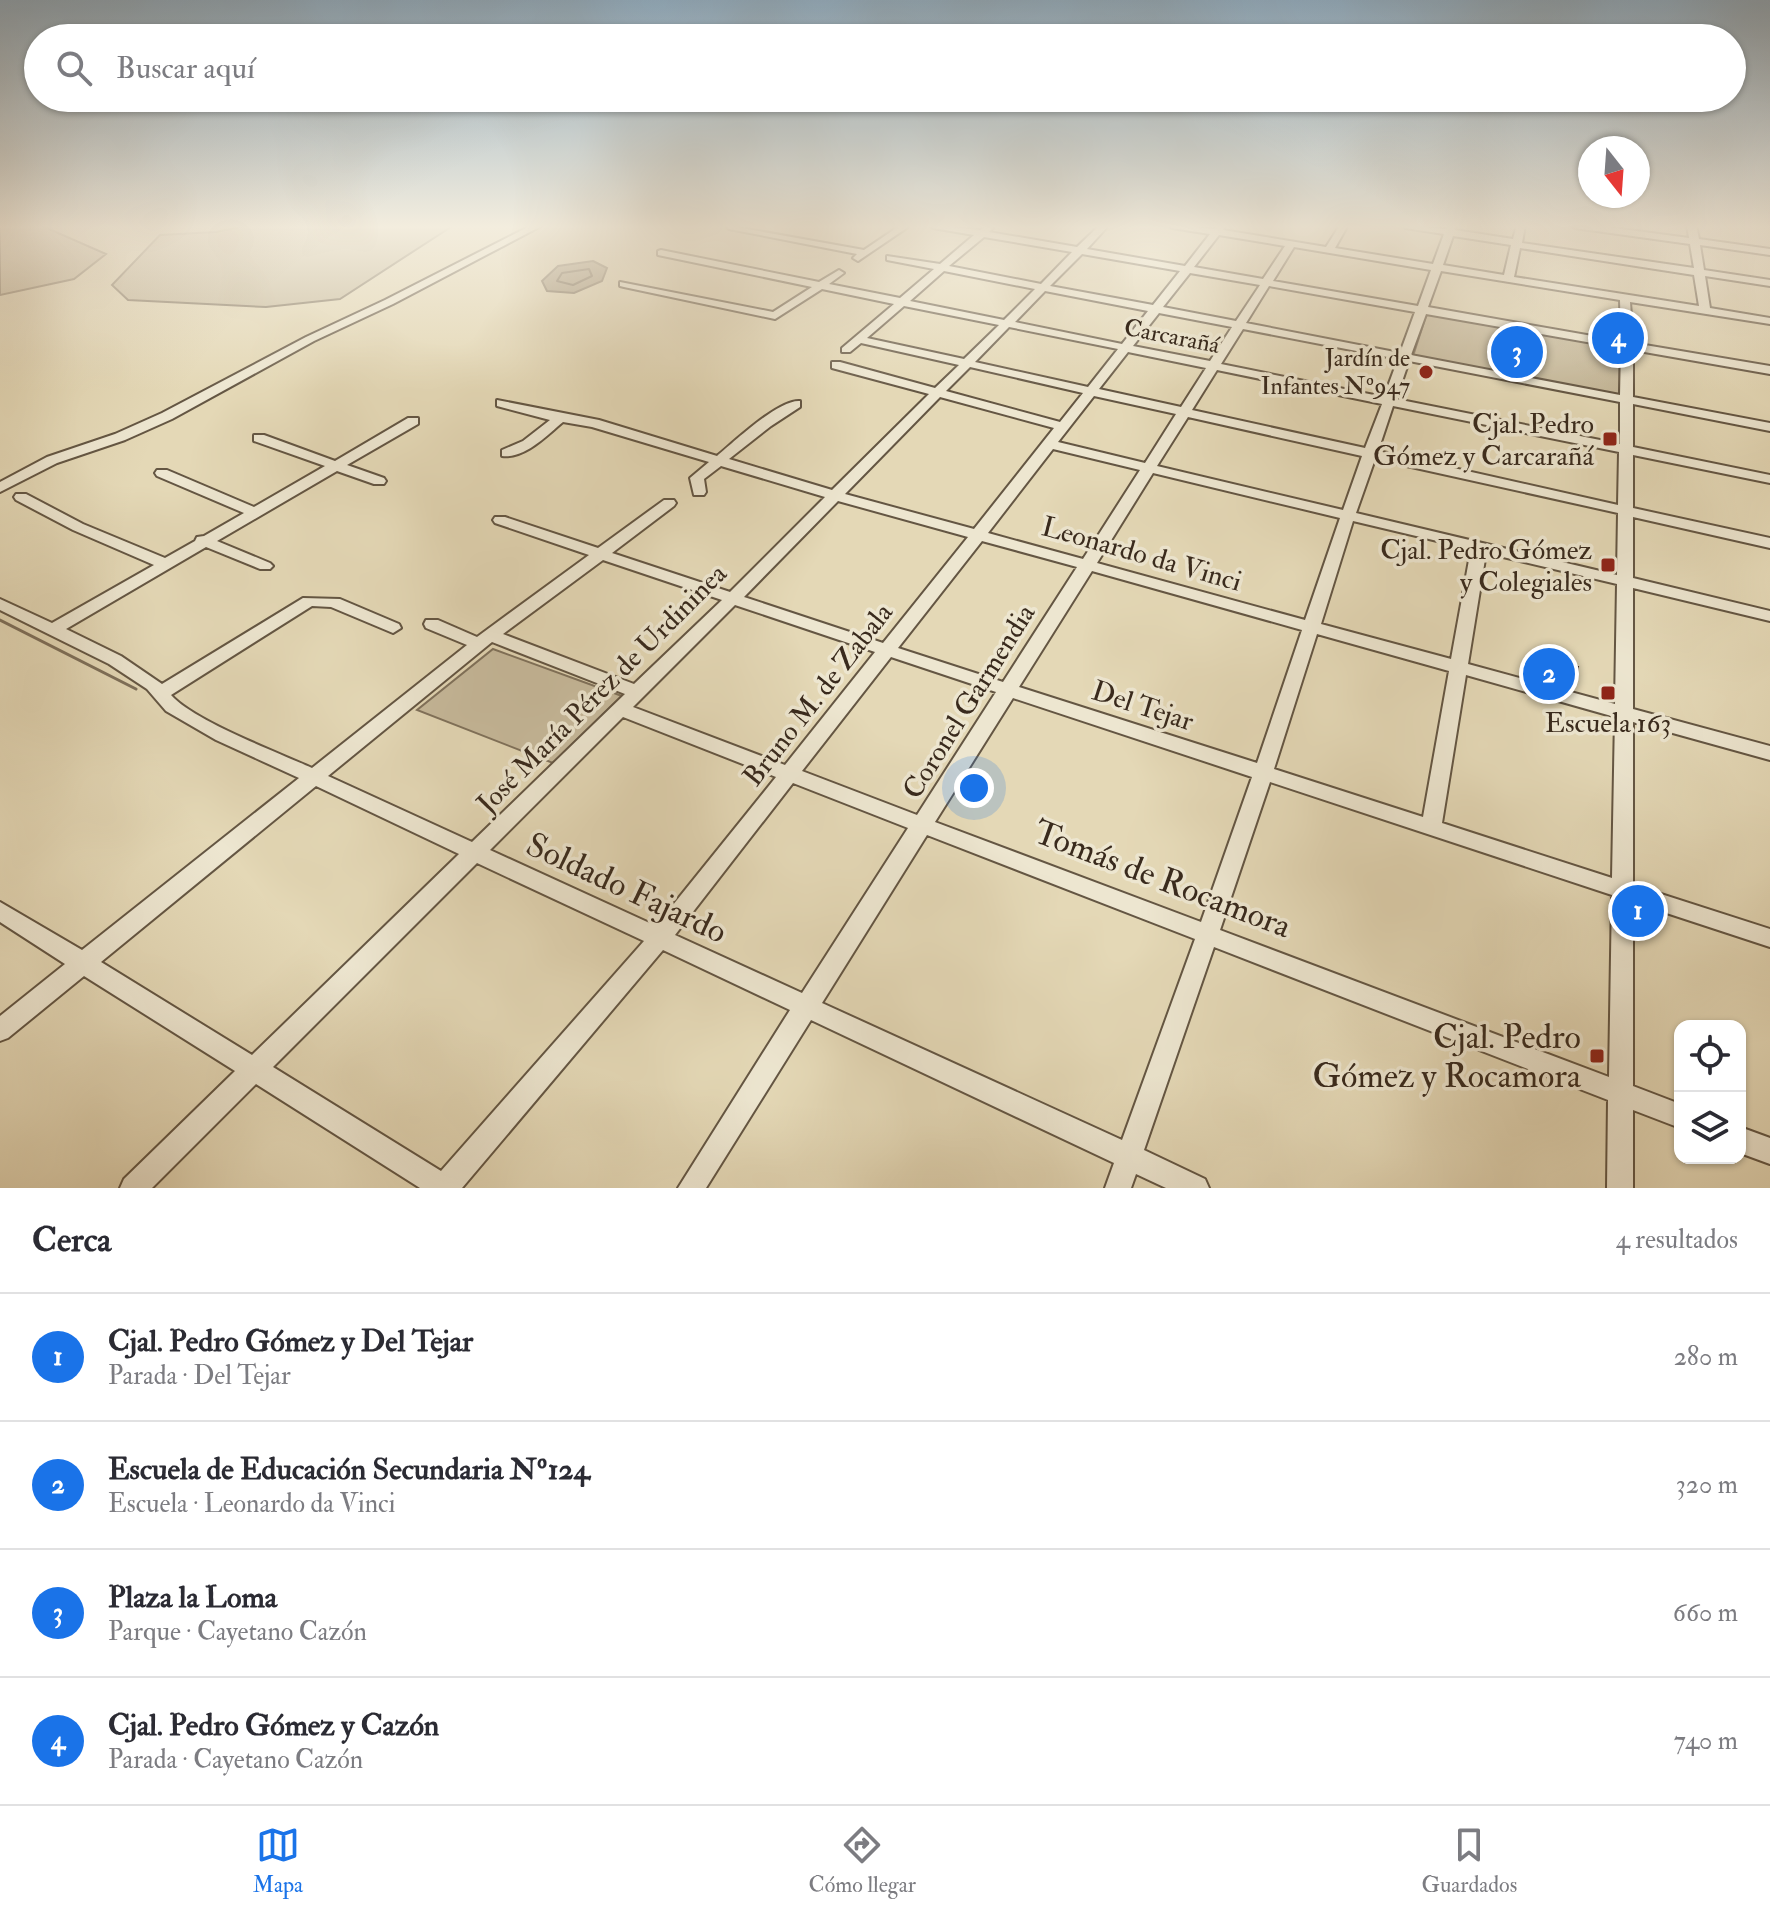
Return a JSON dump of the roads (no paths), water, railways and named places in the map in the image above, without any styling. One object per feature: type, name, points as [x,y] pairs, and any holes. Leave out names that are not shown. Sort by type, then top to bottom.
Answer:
[{"type":"street","points":[[0,488],[52,460],[120,437],[167,416],[310,339],[431,280]]},
{"type":"street","name":"Carcarañá","points":[[793,280],[1770,479]]},
{"type":"street","points":[[624,284],[775,316],[828,280]]},
{"type":"street","points":[[846,350],[928,280]]},
{"type":"street","points":[[1005,280],[1770,427]]},
{"type":"street","name":"José María Pérez de Urdininea","points":[[133,1188],[733,598],[1051,280]]},
{"type":"street","name":"Bruno M. de Zabala","points":[[444,1188],[660,938],[1179,280]]},
{"type":"street","points":[[1258,280],[1770,370]]},
{"type":"street","points":[[1118,1188],[1348,515],[1433,280]]},
{"type":"street","points":[[1517,280],[1770,321]]},
{"type":"street","points":[[1700,280],[1705,311]]},
{"type":"street","name":"Coronel Garmendia","points":[[691,1188],[1088,565],[1181,413],[1268,282]]},
{"type":"street","points":[[1620,1188],[1622,712],[1627,448],[1625,298]]},
{"type":"street","points":[[858,339],[1090,394],[1770,543]]},
{"type":"street","points":[[836,365],[1064,427]]},
{"type":"street","name":"Leonardo da Vinci","points":[[501,403],[594,423],[833,495],[1770,753]]},
{"type":"street","points":[[699,492],[697,478],[796,404]]},
{"type":"street","points":[[507,453],[542,434],[560,418]]},
{"type":"street","points":[[54,629],[252,511],[413,421]]},
{"type":"street","points":[[259,438],[379,481]]},
{"type":"street","points":[[1050,444],[1770,616]]},
{"type":"street","points":[[162,473],[252,511]]},
{"type":"street","points":[[21,497],[78,527],[163,563]]},
{"type":"street","points":[[0,1030],[485,640],[669,503]]},
{"type":"street","name":"Del Tejar","points":[[500,520],[886,650],[1770,938]]},
{"type":"street","points":[[202,540],[265,566]]},
{"type":"street","points":[[1431,828],[1479,547]]},
{"type":"street","points":[[161,693],[257,635],[299,604],[309,601],[334,602],[393,628]]},
{"type":"street","name":"Soldado Fajardo","points":[[0,604],[115,660],[161,693],[172,707],[223,735],[317,776],[804,1007],[1196,1188]]},
{"type":"street","points":[[432,624],[637,692]]},
{"type":"street","name":"Tomás de Rocamora","points":[[620,709],[1674,1114]]},
{"type":"street","points":[[0,911],[444,1188]]},
{"type":"street","points":[[1746,1142],[1770,1151]]},
{"type":"water","points":[[602,280],[574,293],[547,291],[542,281]]},
{"type":"waterway","points":[[0,620],[136,689]]},
{"type":"place","name":"Cjal. Pedro Gómez y Cazón","points":[[1618,338]]},
{"type":"place","name":"Plaza la Loma","points":[[1517,352]]},
{"type":"place","name":"Jardín de Infantes Nº947","points":[[1426,372]]},
{"type":"place","name":"Cjal. Pedro Gómez y Carcarañá","points":[[1610,439]]},
{"type":"place","name":"Cjal. Pedro Gómez y Colegiales","points":[[1608,565]]},
{"type":"place","name":"Escuela de Educación Secundaria Nº124","points":[[1549,674]]},
{"type":"place","name":"Escuela 163","points":[[1608,693]]},
{"type":"place","name":"Cjal. Pedro Gómez y Del Tejar","points":[[1638,911]]},
{"type":"place","name":"Cjal. Pedro Gómez y Rocamora","points":[[1597,1056]]}]
